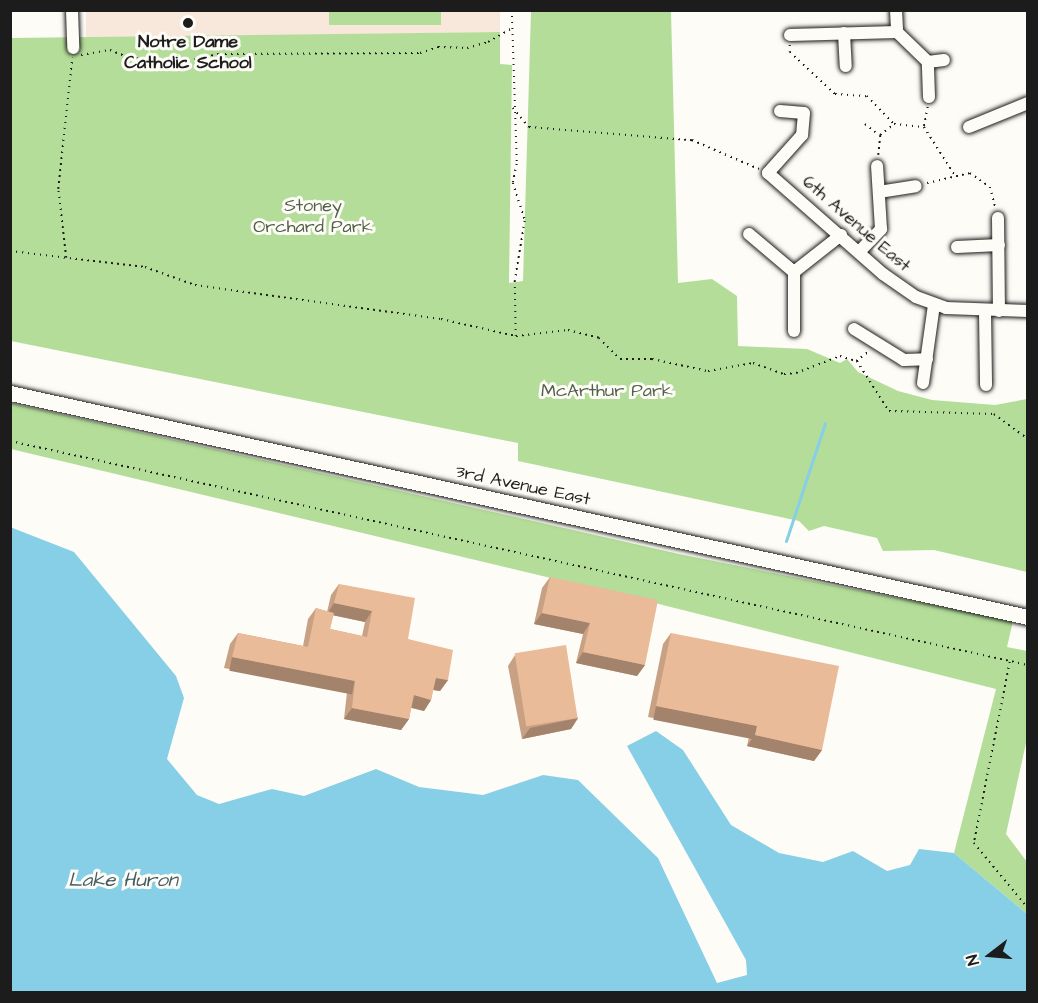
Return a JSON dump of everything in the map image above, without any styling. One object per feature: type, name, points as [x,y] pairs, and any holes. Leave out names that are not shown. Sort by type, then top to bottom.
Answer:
[{"type":"main road","name":"3rd Avenue East","points":[[10,393],[1028,617]]},
{"type":"street","points":[[72,10],[73,48]]},
{"type":"street","points":[[896,10],[897,32],[928,63],[930,97]]},
{"type":"street","points":[[790,35],[897,32]]},
{"type":"street","points":[[844,33],[846,66]]},
{"type":"street","points":[[928,63],[944,60]]},
{"type":"street","points":[[969,127],[1028,103]]},
{"type":"street","points":[[768,173],[802,135],[804,113],[780,111]]},
{"type":"street","points":[[859,252],[881,229],[877,166]]},
{"type":"street","name":"6th Avenue East","points":[[768,173],[883,274],[934,304],[985,311],[1028,311]]},
{"type":"street","points":[[879,192],[916,186]]},
{"type":"street","points":[[998,218],[999,311]]},
{"type":"street","points":[[749,234],[794,272],[794,332]]},
{"type":"street","points":[[794,272],[841,235]]},
{"type":"street","points":[[957,247],[999,245]]},
{"type":"street","points":[[923,383],[934,304]]},
{"type":"street","points":[[985,311],[986,385]]},
{"type":"street","points":[[854,329],[904,360],[927,359]]},
{"type":"path","points":[[512,10],[513,107],[517,165],[513,183],[525,221],[515,281],[516,336]]},
{"type":"path","points":[[73,48],[82,56],[110,50],[130,58],[188,61],[219,54],[420,53],[438,47],[467,48],[488,42],[512,28]]},
{"type":"path","points":[[790,35],[790,52],[835,94],[867,96],[894,124],[924,127]]},
{"type":"path","points":[[66,258],[58,189],[73,48]]},
{"type":"path","points":[[930,97],[924,127],[954,175]]},
{"type":"path","points":[[513,107],[530,128],[692,140],[768,173]]},
{"type":"path","points":[[865,124],[880,135]]},
{"type":"path","points":[[877,166],[880,135],[894,124]]},
{"type":"path","points":[[916,186],[954,175],[970,173],[990,187],[998,218]]},
{"type":"path","points":[[10,251],[145,267],[195,285],[441,319],[516,336],[567,330],[599,338],[620,359],[652,359],[708,370],[753,363],[784,374],[796,373],[840,356],[856,361],[889,411],[994,414],[1028,439]]},
{"type":"path","points":[[856,361],[877,344]]},
{"type":"path","points":[[10,441],[1028,665]]},
{"type":"path","points":[[1010,662],[974,843],[1028,908]]},
{"type":"shaded area","points":[[86,11],[500,11],[500,32],[86,38]]},
{"type":"green space","points":[[329,11],[441,11],[441,25],[329,25]]},
{"type":"green space","points":[[531,11],[671,11],[678,283],[712,279],[737,296],[738,346],[807,349],[840,363],[847,359],[858,372],[898,391],[932,400],[995,405],[1027,399],[1027,572],[934,550],[883,551],[877,538],[824,526],[809,531],[799,521],[518,461],[518,443],[11,341],[10,38],[500,32],[500,64],[512,65],[509,283],[523,281]]},
{"type":"green space","points":[[11,403],[679,554],[1013,621],[1007,647],[1027,651],[1028,734],[1006,834],[1027,862],[1027,914],[954,853],[996,689],[647,601],[11,449]]},
{"type":"water","name":"Lake Huron","points":[[10,527],[74,552],[176,676],[184,698],[167,759],[197,795],[219,804],[272,789],[304,796],[376,769],[419,787],[483,795],[543,775],[578,780],[658,858],[717,983],[747,975],[746,960],[627,746],[656,731],[683,750],[731,825],[779,853],[823,862],[853,851],[887,871],[910,865],[919,849],[954,853],[1027,914],[1027,992],[11,992]]},
{"type":"building","points":[[550,577],[658,600],[645,665],[583,652],[590,623],[542,613]]},
{"type":"building","points":[[339,584],[415,598],[408,639],[453,650],[448,680],[436,678],[431,700],[414,695],[409,719],[352,708],[355,681],[232,657],[238,633],[308,647],[316,608],[334,613],[330,629],[367,637],[372,611],[334,603]]},
{"type":"building","points":[[671,633],[839,666],[822,750],[755,735],[757,726],[656,706]]},
{"type":"building","points":[[566,645],[578,718],[526,726],[515,653]]},
{"type":"waterway","points":[[786,541],[825,423]]},
{"type":"place","name":"Notre Dame Catholic School","points":[[188,23]]},
{"type":"park label","name":"Stoney Orchard Park","points":[[313,217]]},
{"type":"park label","name":"McArthur Park","points":[[607,391]]}]
